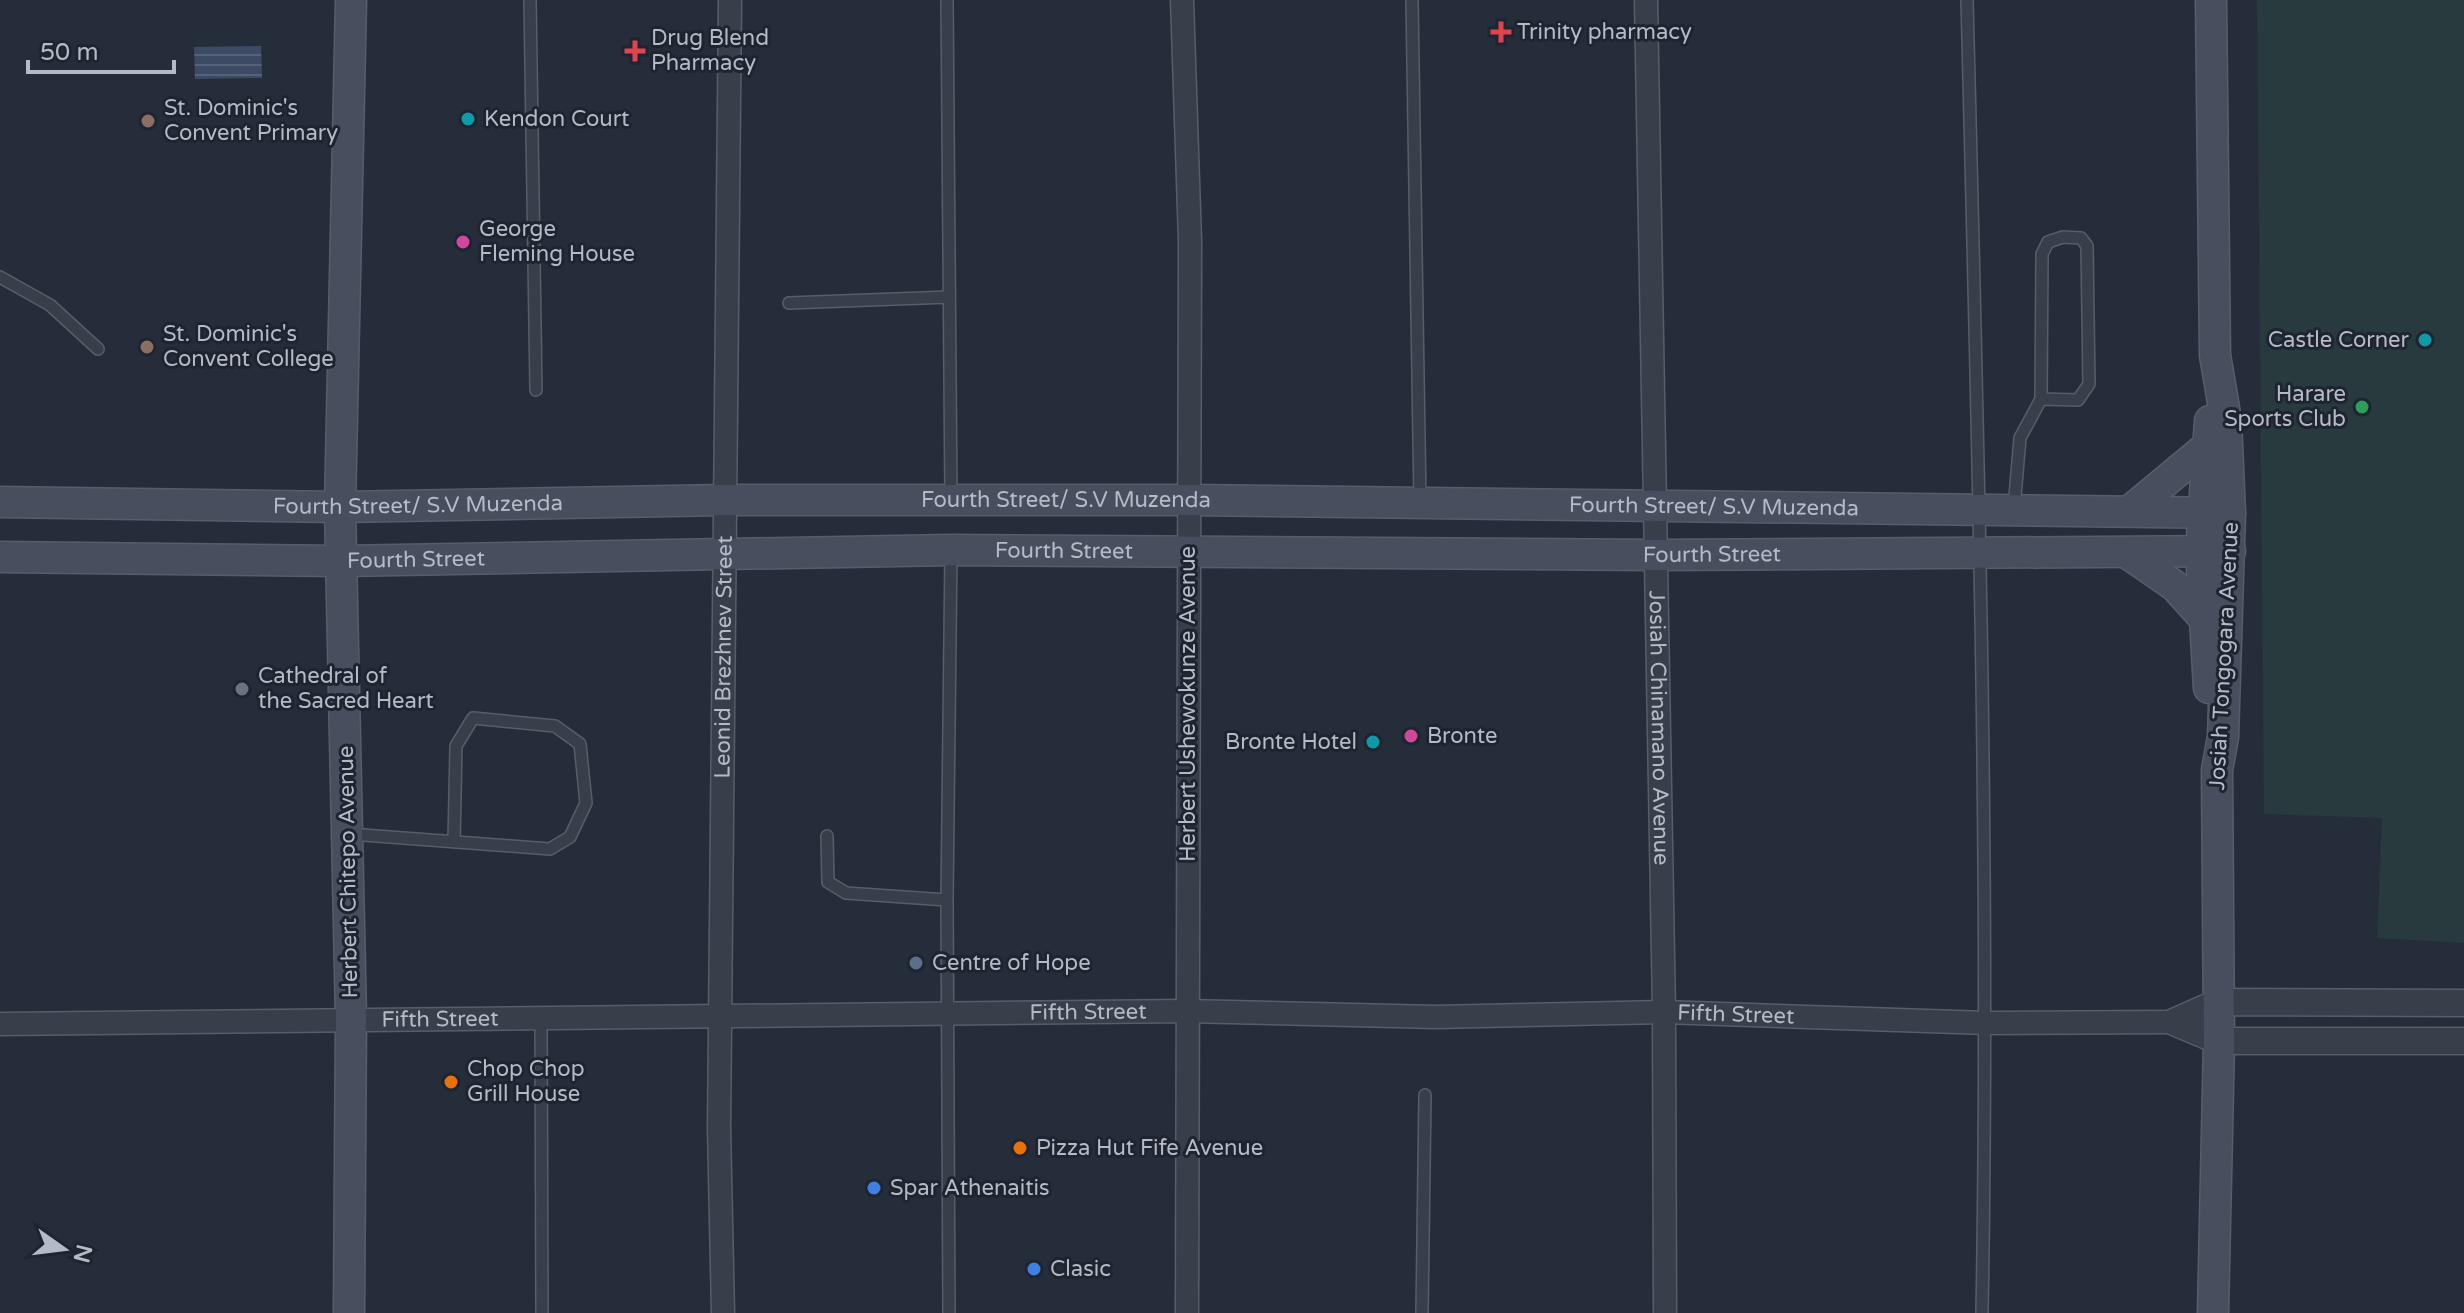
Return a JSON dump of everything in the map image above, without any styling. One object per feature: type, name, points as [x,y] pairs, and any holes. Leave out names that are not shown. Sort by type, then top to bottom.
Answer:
[{"type":"main road","name":"Herbert Chitepo Avenue","points":[[349,1313],[351,1018],[340,507],[351,0]]},
{"type":"main road","name":"Josiah Tongogara Avenue","points":[[2211,0],[2215,355],[2226,420],[2216,513]]},
{"type":"main road","points":[[2215,355],[2208,446],[2216,513],[2216,551],[2203,617],[2217,770]]},
{"type":"main road","points":[[2131,510],[2208,446]]},
{"type":"main road","name":"Fourth Street/ S.V Muzenda","points":[[0,502],[340,507],[725,500],[1190,500],[2131,510]]},
{"type":"main road","points":[[2131,510],[2216,513]]},
{"type":"main road","name":"Fourth Street","points":[[0,557],[341,561],[951,550],[1189,549],[1656,555],[2216,551]]},
{"type":"main road","name":"Josiah Tongogara Avenue","points":[[2213,1313],[2219,1041],[2217,770],[2223,737],[2216,551]]},
{"type":"main road","points":[[2127,553],[2175,586],[2203,617]]},
{"type":"street","name":"Leonid Brezhnev Street","points":[[723,1313],[719,1128],[730,0]]},
{"type":"street","name":"Herbert Ushewokunze Avenue","points":[[1182,0],[1190,241],[1187,1313]]},
{"type":"street","name":"Josiah Chinamano Avenue","points":[[1646,0],[1657,504],[1665,1313]]},
{"type":"street","name":"Fifth Street","points":[[2174,1022],[2219,1002],[2464,1003]]},
{"type":"street","name":"Fifth Street","points":[[0,1024],[948,1012],[1186,1011],[1436,1017],[1664,1012],[1987,1023],[2174,1022],[2219,1041],[2464,1041]]},
{"type":"lane","points":[[530,0],[536,390]]},
{"type":"lane","points":[[947,0],[951,502]]},
{"type":"lane","points":[[1412,0],[1420,503]]},
{"type":"lane","points":[[1967,0],[1982,554],[1987,1023],[1982,1313]]},
{"type":"lane","points":[[2014,510],[2020,438],[2041,399],[2042,254],[2048,242],[2063,237],[2081,238],[2087,246],[2089,384],[2078,400],[2041,399]]},
{"type":"lane","points":[[0,277],[50,305],[98,349]]},
{"type":"lane","points":[[789,303],[949,297]]},
{"type":"lane","points":[[949,1313],[947,900],[951,550]]},
{"type":"lane","points":[[347,834],[454,842],[550,849],[570,837],[586,803],[580,744],[555,726],[473,718],[456,746],[454,842]]},
{"type":"lane","points":[[827,836],[828,882],[846,893],[947,900]]},
{"type":"lane","points":[[541,1016],[542,1313]]},
{"type":"lane","points":[[1422,1313],[1425,1095]]},
{"type":"shaded area","name":"Harare Sports Club","points":[[2257,0],[2464,0],[2464,943],[2377,938],[2382,818],[2264,814]]},
{"type":"water","points":[[261,46],[262,78],[195,79],[194,47]]},
{"type":"place","name":"Trinity pharmacy","points":[[1501,32]]},
{"type":"place","name":"Drug Blend Pharmacy","points":[[635,51]]},
{"type":"place","name":"Kendon Court","points":[[468,119]]},
{"type":"place","name":"St. Dominic's Convent Primary","points":[[148,121]]},
{"type":"place","name":"George Fleming House","points":[[463,242]]},
{"type":"place","name":"Castle Corner","points":[[2425,340]]},
{"type":"place","name":"St. Dominic's Convent College","points":[[147,347]]},
{"type":"place","name":"Harare Sports Club","points":[[2362,407]]},
{"type":"place","name":"Cathedral of the Sacred Heart","points":[[242,689]]},
{"type":"place","name":"Bronte","points":[[1411,736]]},
{"type":"place","name":"Bronte Hotel","points":[[1373,742]]},
{"type":"place","name":"Centre of Hope","points":[[916,963]]},
{"type":"place","name":"Chop Chop Grill House","points":[[451,1082]]},
{"type":"place","name":"Pizza Hut Fife Avenue","points":[[1020,1148]]},
{"type":"place","name":"Spar Athenaitis","points":[[874,1188]]},
{"type":"place","name":"Clasic","points":[[1034,1269]]}]
